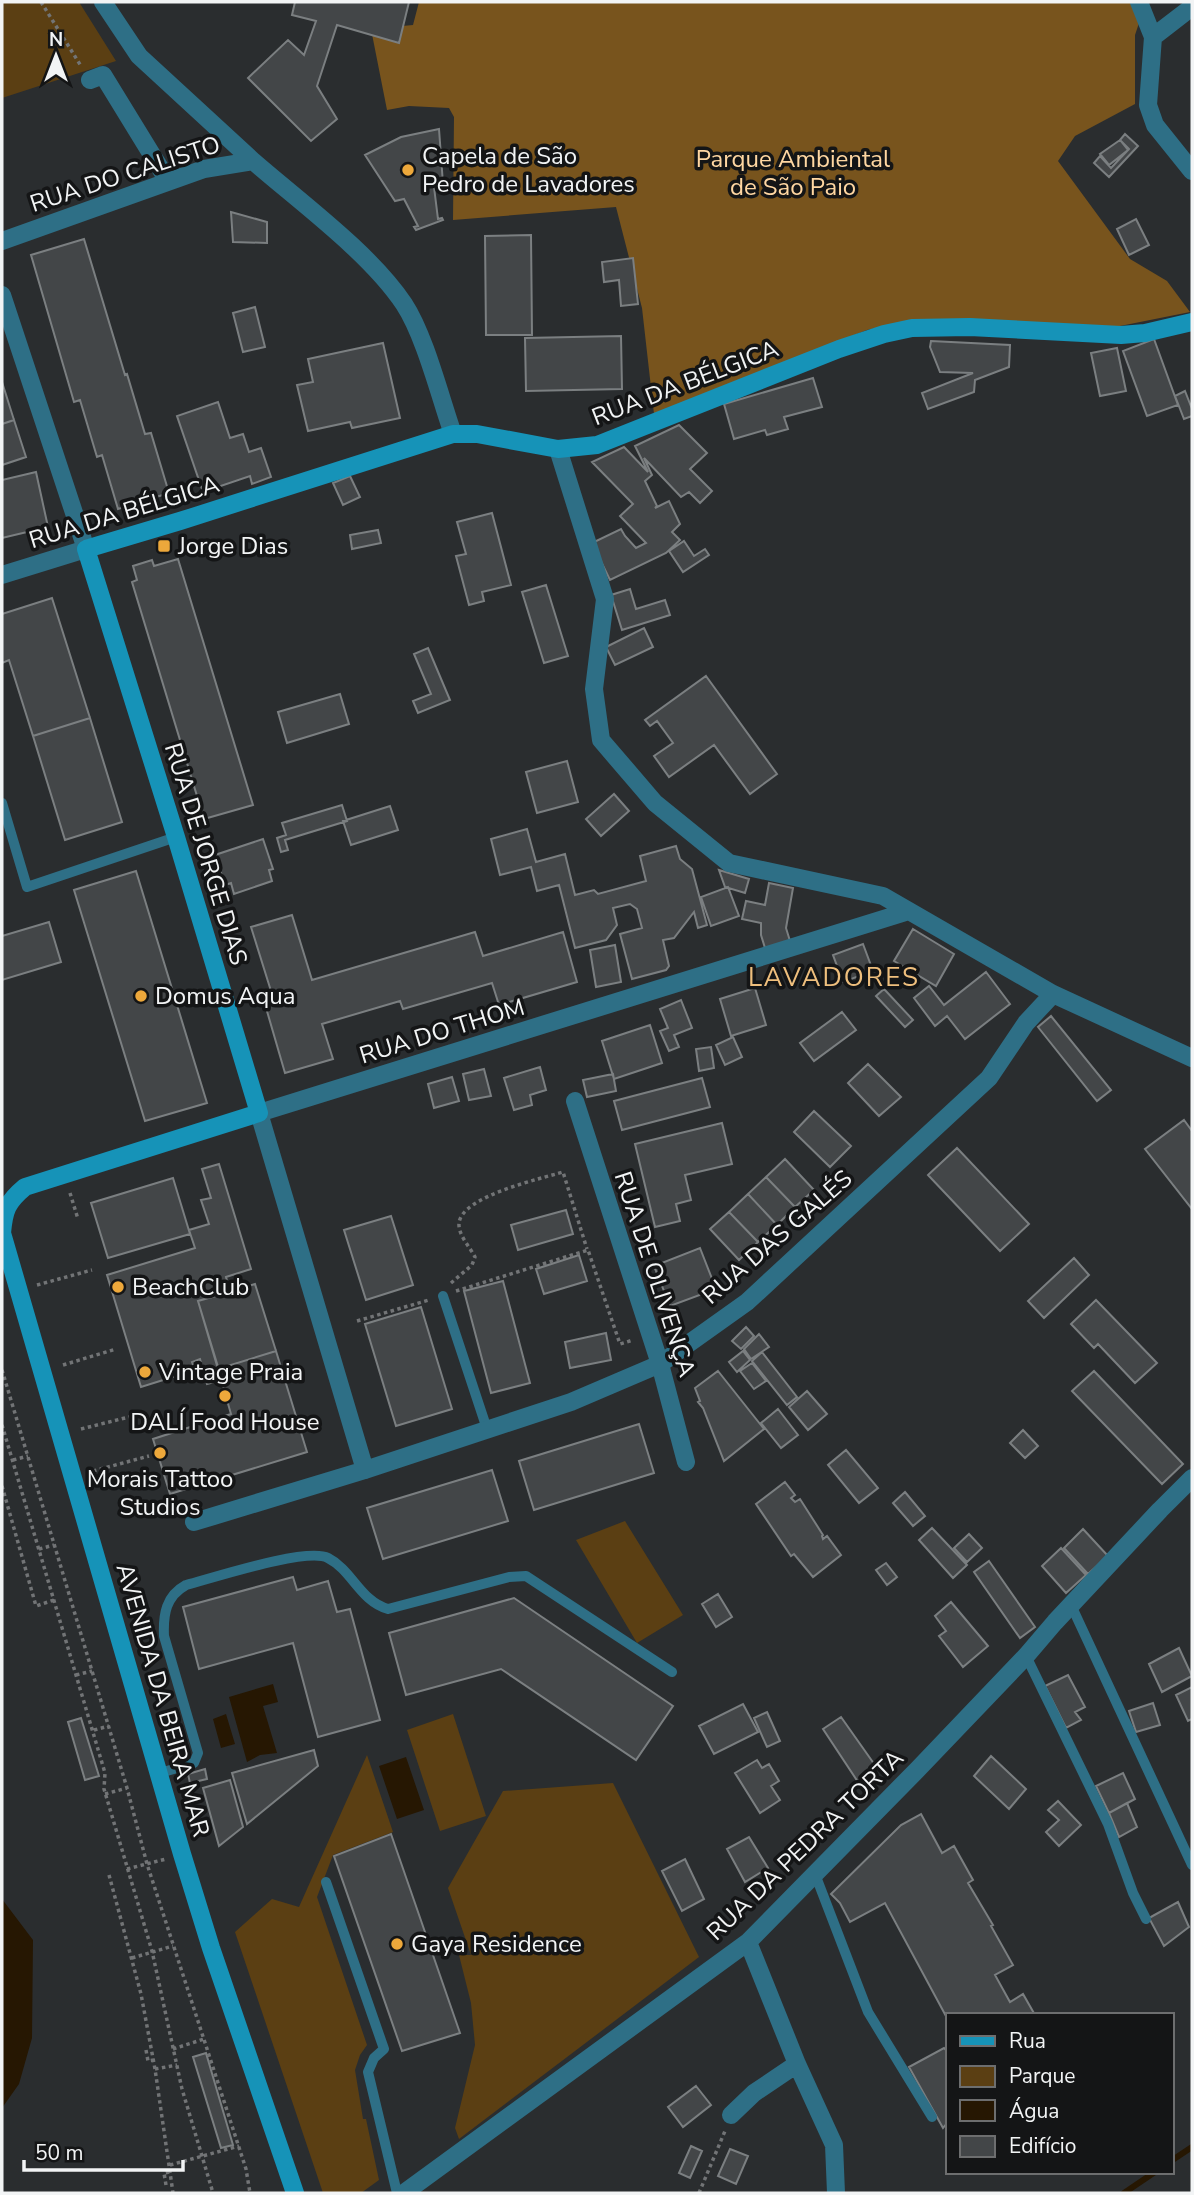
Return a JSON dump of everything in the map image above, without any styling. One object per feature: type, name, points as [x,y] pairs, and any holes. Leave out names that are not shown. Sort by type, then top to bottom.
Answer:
[{"type":"main road","name":"RUA DA BÉLGICA","points":[[86,549],[453,434],[477,434],[558,449],[597,444],[839,349],[912,328],[970,327],[1121,335],[1145,333],[1192,322]]},
{"type":"main road","name":"RUA DE JORGE DIAS","points":[[86,549],[259,1113]]},
{"type":"main road","name":"RUA DO THOM","points":[[3,1216],[11,1199],[26,1187],[259,1113]]},
{"type":"main road","name":"AVENIDA DA BEIRA MAR","points":[[3,1216],[2,1233],[18,1291],[211,1948],[295,2193]]},
{"type":"street","points":[[103,2],[139,57],[253,161]]},
{"type":"street","points":[[1139,2],[1153,37],[1148,105],[1155,125],[1192,170]]},
{"type":"street","points":[[1153,37],[1192,7]]},
{"type":"street","points":[[90,80],[103,75],[168,181]]},
{"type":"street","name":"RUA DO CALISTO","points":[[2,241],[204,169],[253,161],[365,258],[404,304],[418,333],[453,434]]},
{"type":"street","name":"RUA DE JORGE DIAS","points":[[2,295],[86,549]]},
{"type":"street","points":[[558,449],[605,599],[594,689],[601,740],[655,803],[729,863],[883,896],[1053,993],[1192,1058]]},
{"type":"street","name":"RUA DA BÉLGICA","points":[[2,575],[86,549]]},
{"type":"street","name":"RUA DO THOM","points":[[259,1113],[909,911]]},
{"type":"street","name":"RUA DAS GALÉS","points":[[194,1522],[365,1470],[571,1402],[660,1364],[747,1302],[989,1078],[1026,1023],[1053,993]]},
{"type":"street","name":"RUA DE OLIVENÇA","points":[[575,1101],[660,1364],[686,1462]]},
{"type":"street","name":"RUA DE JORGE DIAS","points":[[259,1113],[365,1470]]},
{"type":"street","name":"RUA DA PEDRA TORTA","points":[[404,2193],[748,1942],[1026,1656],[1192,1478]]},
{"type":"street","points":[[748,1942],[797,2064],[834,2145],[836,2193]]},
{"type":"street","points":[[731,2115],[754,2093],[797,2064]]},
{"type":"lane","points":[[2,803],[27,887],[176,837]]},
{"type":"lane","points":[[443,1296],[487,1429]]},
{"type":"lane","points":[[160,1773],[194,1763],[198,1753],[164,1636],[163,1619],[167,1604],[175,1591],[186,1585],[312,1554],[327,1558],[374,1605],[388,1609],[509,1577],[526,1576],[672,1672]]},
{"type":"lane","points":[[1071,1605],[1192,1865]]},
{"type":"lane","points":[[1026,1656],[1108,1824],[1133,1893],[1146,1919]]},
{"type":"lane","points":[[815,1874],[868,2012],[932,2117]]},
{"type":"lane","points":[[326,1882],[384,2049],[374,2058],[368,2072],[397,2193]]},
{"type":"path","points":[[41,2],[90,80]]},
{"type":"path","points":[[443,1296],[447,1287],[472,1265],[475,1257],[460,1233],[462,1214],[478,1201],[563,1172],[620,1344],[650,1335]]},
{"type":"path","points":[[71,1193],[78,1219]]},
{"type":"path","points":[[357,1321],[588,1250]]},
{"type":"path","points":[[18,1291],[92,1270]]},
{"type":"path","points":[[63,1365],[116,1349]]},
{"type":"path","points":[[2,1370],[127,1788],[147,1864],[239,2146],[250,2193]]},
{"type":"path","points":[[81,1429],[137,1415]]},
{"type":"path","points":[[2,1426],[105,1773],[105,1794],[152,1951],[177,2065],[213,2193]]},
{"type":"path","points":[[12,1460],[28,1456]]},
{"type":"path","points":[[93,1471],[149,1456]]},
{"type":"path","points":[[2,1486],[36,1606],[54,1600]]},
{"type":"path","points":[[38,1549],[54,1545]]},
{"type":"path","points":[[76,1675],[92,1671]]},
{"type":"path","points":[[93,1731],[108,1726]]},
{"type":"path","points":[[105,1794],[127,1788]]},
{"type":"path","points":[[127,1869],[183,1854]]},
{"type":"path","points":[[109,1875],[142,1994],[173,2193]]},
{"type":"path","points":[[132,1958],[173,1946]]},
{"type":"path","points":[[173,2049],[204,2039]]},
{"type":"path","points":[[146,2050],[148,2061],[154,2060]]},
{"type":"path","points":[[155,2069],[177,2065]]},
{"type":"path","points":[[699,2193],[731,2115]]},
{"type":"path","points":[[170,2165],[239,2146]]},
{"type":"path","points":[[166,2185],[164,2173],[170,2172]]},
{"type":"green space","points":[[2,2],[79,2],[116,61],[2,98]]},
{"type":"green space","name":"Parque Ambiental de São Paio","points":[[419,2],[1146,2],[1135,35],[1135,104],[1075,136],[1058,161],[1130,259],[1167,281],[1190,312],[1100,330],[913,320],[867,330],[654,414],[642,308],[616,207],[453,220],[454,117],[449,108],[409,106],[387,110],[371,29],[413,25]]},
{"type":"green space","points":[[625,1521],[683,1615],[637,1643],[576,1540]]},
{"type":"green space","points":[[453,1714],[486,1816],[440,1831],[407,1730]]},
{"type":"green space","points":[[367,1755],[393,1832],[333,1855],[317,1897],[367,2045],[355,2070],[363,2119],[366,2119],[379,2180],[361,2193],[323,2193],[235,1932],[272,1899],[299,1907]]},
{"type":"green space","points":[[613,1783],[699,1957],[459,2139],[455,2128],[475,2045],[471,2003],[459,1955],[471,1955],[448,1888],[503,1791]]},
{"type":"water","points":[[273,1684],[278,1702],[263,1706],[277,1753],[260,1755],[247,1762],[229,1697]]},
{"type":"water","points":[[226,1714],[235,1744],[221,1748],[213,1719]]},
{"type":"water","points":[[406,1757],[424,1810],[397,1819],[379,1766]]},
{"type":"water","points":[[2,1899],[33,1940],[32,2038],[19,2084],[2,2108]]},
{"type":"building","points":[[295,2],[409,2],[399,43],[337,25],[317,86],[337,119],[311,141],[248,78],[288,40],[304,55],[316,21],[292,15]]},
{"type":"building","name":"Capela de São Pedro de Lavadores","points":[[439,129],[443,184],[434,187],[438,219],[443,220],[416,230],[414,227],[418,226],[404,199],[395,201],[365,155],[401,137]]},
{"type":"building","points":[[1125,134],[1138,146],[1109,177],[1094,163],[1100,156],[1111,168],[1129,149],[1120,140]]},
{"type":"building","points":[[1120,140],[1128,150],[1109,165],[1100,154]]},
{"type":"building","points":[[231,212],[267,222],[267,243],[233,242]]},
{"type":"building","points":[[1136,219],[1149,245],[1129,255],[1117,229]]},
{"type":"building","points":[[531,235],[532,335],[486,335],[485,236]]},
{"type":"building","points":[[84,239],[125,375],[127,374],[145,434],[151,433],[169,493],[118,509],[102,455],[97,457],[80,400],[74,402],[31,255]]},
{"type":"building","points":[[633,258],[638,304],[621,306],[619,280],[604,282],[602,262]]},
{"type":"building","points":[[255,307],[265,347],[243,352],[233,313]]},
{"type":"building","points":[[621,336],[622,389],[526,391],[525,338]]},
{"type":"building","points":[[1154,339],[1178,405],[1147,416],[1123,351]]},
{"type":"building","points":[[931,341],[1010,345],[1009,367],[975,380],[974,392],[928,409],[922,393],[973,373],[940,372],[930,347]]},
{"type":"building","points":[[383,343],[400,418],[352,428],[350,422],[308,431],[297,385],[313,382],[308,359]]},
{"type":"building","points":[[1117,348],[1126,391],[1100,396],[1091,353]]},
{"type":"building","points":[[813,378],[822,407],[784,417],[788,429],[767,435],[765,430],[734,439],[724,404]]},
{"type":"building","points":[[2,382],[14,420],[2,424]]},
{"type":"building","points":[[1185,391],[1192,416],[1184,419],[1175,396]]},
{"type":"building","points":[[218,402],[230,438],[243,434],[249,452],[261,448],[271,477],[252,484],[250,476],[203,492],[177,416]]},
{"type":"building","points":[[14,420],[26,457],[2,465],[2,424]]},
{"type":"building","points":[[679,425],[707,453],[690,469],[712,491],[700,503],[689,492],[681,497],[644,458],[652,475],[645,481],[657,506],[655,508],[669,501],[680,524],[672,532],[680,540],[666,553],[610,580],[592,543],[621,529],[636,548],[646,543],[620,516],[633,504],[592,462],[624,447],[648,472],[635,446]]},
{"type":"building","points":[[36,472],[48,527],[2,538],[2,480]]},
{"type":"building","points":[[350,476],[360,497],[343,505],[333,483]]},
{"type":"building","points":[[492,513],[511,585],[482,592],[484,601],[469,605],[456,556],[466,554],[457,522]]},
{"type":"building","points":[[378,530],[381,543],[352,549],[350,535]]},
{"type":"building","points":[[684,541],[694,556],[705,549],[709,555],[683,572],[669,551]]},
{"type":"building","points":[[178,559],[253,805],[204,819],[132,582],[137,580],[133,566],[152,560],[154,566]]},
{"type":"building","points":[[546,585],[568,656],[544,663],[522,592]]},
{"type":"building","points":[[630,589],[636,609],[665,600],[670,615],[622,630],[611,595]]},
{"type":"building","points":[[52,598],[90,718],[33,736],[9,660],[2,663],[2,614]]},
{"type":"building","points":[[644,628],[653,647],[615,665],[606,647]]},
{"type":"building","points":[[428,648],[450,700],[418,713],[413,701],[431,694],[414,654]]},
{"type":"building","points":[[706,676],[777,774],[750,794],[714,745],[669,777],[654,756],[673,743],[657,721],[650,726],[645,720]]},
{"type":"building","points":[[340,694],[349,724],[287,743],[278,712]]},
{"type":"building","points":[[90,718],[122,822],[65,840],[33,736]]},
{"type":"building","points":[[567,761],[578,802],[537,813],[526,772]]},
{"type":"building","points":[[614,794],[629,811],[601,836],[586,819]]},
{"type":"building","points":[[342,805],[347,821],[285,840],[288,850],[281,852],[277,838],[286,835],[282,823]]},
{"type":"building","points":[[390,806],[398,830],[351,845],[343,821]]},
{"type":"building","points":[[527,829],[536,862],[565,854],[575,895],[594,890],[598,894],[646,881],[640,856],[676,846],[680,859],[692,869],[707,925],[698,928],[694,912],[674,938],[663,940],[669,966],[666,970],[632,979],[620,934],[642,928],[637,909],[630,904],[613,908],[617,925],[606,940],[575,948],[559,885],[537,891],[531,867],[500,875],[491,839]]},
{"type":"building","points":[[263,839],[273,869],[269,870],[272,881],[234,894],[231,883],[225,885],[215,855]]},
{"type":"building","points":[[719,870],[749,879],[745,893],[725,887]]},
{"type":"building","name":"Domus Aqua","points":[[136,871],[207,1103],[145,1121],[74,890]]},
{"type":"building","points":[[769,883],[793,888],[786,928],[790,941],[765,948],[761,923],[742,919],[746,901],[765,905]]},
{"type":"building","points":[[728,887],[739,916],[711,926],[701,897]]},
{"type":"building","points":[[292,915],[312,980],[475,932],[483,956],[563,932],[577,982],[499,1005],[492,983],[403,1009],[400,1001],[322,1024],[333,1059],[285,1073],[262,994],[271,991],[251,927]]},
{"type":"building","points":[[49,922],[61,962],[2,980],[2,936]]},
{"type":"building","points":[[913,929],[954,954],[936,986],[894,961]]},
{"type":"building","points":[[863,944],[873,971],[843,982],[833,955]]},
{"type":"building","points":[[615,945],[621,982],[596,987],[590,950]]},
{"type":"building","points":[[986,972],[1010,1004],[965,1039],[947,1016],[935,1026],[914,998],[929,986],[944,1005]]},
{"type":"building","points":[[755,988],[766,1025],[731,1036],[720,999]]},
{"type":"building","points":[[884,989],[913,1020],[905,1027],[876,996]]},
{"type":"building","points":[[681,1000],[692,1028],[674,1035],[679,1047],[669,1051],[660,1031],[668,1028],[660,1009]]},
{"type":"building","points":[[842,1012],[856,1030],[814,1061],[800,1043]]},
{"type":"building","points":[[1051,1016],[1111,1090],[1097,1101],[1038,1027]]},
{"type":"building","points":[[650,1025],[662,1063],[614,1079],[602,1041]]},
{"type":"building","points":[[733,1037],[742,1057],[725,1065],[716,1045]]},
{"type":"building","points":[[711,1047],[714,1068],[699,1071],[696,1049]]},
{"type":"building","points":[[868,1064],[901,1097],[879,1116],[848,1083]]},
{"type":"building","points":[[540,1067],[546,1090],[530,1095],[532,1105],[514,1110],[504,1078]]},
{"type":"building","points":[[484,1069],[491,1096],[469,1100],[463,1074]]},
{"type":"building","points":[[613,1074],[616,1091],[587,1097],[583,1080]]},
{"type":"building","points":[[452,1077],[459,1101],[434,1108],[428,1084]]},
{"type":"building","points":[[702,1078],[710,1107],[622,1130],[614,1101]]},
{"type":"building","points":[[814,1111],[851,1146],[830,1167],[794,1132]]},
{"type":"building","points":[[1184,1120],[1192,1131],[1192,1209],[1145,1149]]},
{"type":"building","points":[[722,1123],[732,1164],[685,1175],[691,1200],[676,1204],[680,1221],[655,1227],[635,1144]]},
{"type":"building","points":[[957,1148],[1029,1224],[1000,1251],[928,1175]]},
{"type":"building","points":[[785,1159],[814,1190],[795,1207],[766,1177]]},
{"type":"building","points":[[219,1164],[251,1269],[226,1277],[230,1292],[198,1301],[222,1380],[207,1384],[200,1359],[192,1362],[195,1370],[141,1387],[107,1275],[195,1248],[189,1230],[209,1224],[201,1200],[211,1198],[202,1169]]},
{"type":"building","points":[[766,1177],[795,1207],[777,1225],[748,1194]]},
{"type":"building","points":[[173,1178],[190,1234],[108,1258],[91,1203]]},
{"type":"building","points":[[748,1194],[777,1225],[758,1242],[729,1212]]},
{"type":"building","points":[[566,1210],[573,1234],[518,1250],[511,1225]]},
{"type":"building","points":[[729,1212],[758,1242],[739,1260],[710,1229]]},
{"type":"building","points":[[391,1216],[413,1285],[366,1300],[344,1230]]},
{"type":"building","points":[[700,1248],[716,1289],[670,1306],[654,1266]]},
{"type":"building","points":[[579,1255],[587,1281],[544,1294],[536,1269]]},
{"type":"building","points":[[1074,1258],[1089,1275],[1044,1318],[1028,1301]]},
{"type":"building","points":[[503,1281],[530,1383],[491,1393],[464,1291]]},
{"type":"building","points":[[255,1284],[276,1351],[218,1369],[198,1301]]},
{"type":"building","points":[[1096,1300],[1157,1363],[1135,1383],[1098,1344],[1094,1348],[1071,1324]]},
{"type":"building","points":[[421,1307],[452,1409],[396,1426],[365,1324]]},
{"type":"building","points":[[746,1327],[754,1336],[741,1349],[732,1341]]},
{"type":"building","points":[[606,1333],[611,1360],[570,1368],[565,1342]]},
{"type":"building","points":[[759,1334],[769,1347],[751,1359],[744,1349]]},
{"type":"building","points":[[276,1351],[307,1452],[170,1494],[153,1439],[231,1414],[218,1369]]},
{"type":"building","points":[[743,1351],[750,1360],[737,1372],[729,1362]]},
{"type":"building","points":[[762,1352],[797,1397],[787,1405],[752,1361]]},
{"type":"building","points":[[752,1363],[766,1381],[754,1389],[740,1371]]},
{"type":"building","points":[[718,1371],[764,1429],[724,1461],[703,1408],[698,1402],[700,1401],[695,1388]]},
{"type":"building","points":[[1094,1371],[1183,1464],[1162,1484],[1072,1391]]},
{"type":"building","points":[[807,1391],[827,1414],[808,1430],[789,1407]]},
{"type":"building","points":[[778,1409],[798,1435],[781,1448],[761,1423]]},
{"type":"building","points":[[639,1424],[654,1473],[534,1510],[519,1461]]},
{"type":"building","points":[[1023,1430],[1038,1446],[1025,1458],[1010,1443]]},
{"type":"building","points":[[846,1450],[878,1488],[859,1503],[828,1465]]},
{"type":"building","points":[[492,1470],[508,1521],[383,1559],[367,1508]]},
{"type":"building","points":[[785,1482],[795,1495],[791,1498],[795,1502],[800,1499],[823,1539],[827,1536],[841,1555],[813,1577],[794,1554],[791,1556],[756,1504]]},
{"type":"building","points":[[905,1492],[925,1516],[913,1526],[893,1503]]},
{"type":"building","points":[[932,1528],[967,1565],[953,1578],[919,1540]]},
{"type":"building","points":[[1083,1529],[1108,1556],[1088,1574],[1064,1548]]},
{"type":"building","points":[[969,1534],[982,1548],[967,1562],[954,1548]]},
{"type":"building","points":[[1061,1548],[1086,1575],[1066,1593],[1042,1566]]},
{"type":"building","points":[[989,1561],[1035,1627],[1020,1638],[974,1572]]},
{"type":"building","points":[[886,1563],[897,1577],[887,1585],[876,1570]]},
{"type":"building","points":[[293,1577],[297,1590],[328,1581],[337,1612],[350,1609],[380,1720],[318,1737],[293,1643],[199,1669],[183,1607]]},
{"type":"building","points":[[718,1594],[732,1617],[716,1627],[702,1604]]},
{"type":"building","points":[[514,1598],[673,1706],[636,1760],[501,1669],[406,1695],[389,1633]]},
{"type":"building","points":[[951,1602],[988,1646],[963,1667],[939,1636],[946,1631],[935,1616]]},
{"type":"building","points":[[1179,1648],[1192,1676],[1162,1692],[1149,1664]]},
{"type":"building","points":[[1068,1675],[1085,1707],[1075,1712],[1081,1720],[1066,1728],[1045,1686]]},
{"type":"building","points":[[1192,1687],[1192,1719],[1188,1721],[1176,1695]]},
{"type":"building","points":[[1153,1703],[1160,1725],[1136,1732],[1129,1711]]},
{"type":"building","points":[[743,1704],[758,1732],[714,1754],[699,1726]]},
{"type":"building","points":[[767,1712],[780,1741],[767,1747],[754,1718]]},
{"type":"building","points":[[841,1717],[877,1768],[858,1782],[823,1729]]},
{"type":"building","points":[[81,1718],[99,1776],[85,1780],[68,1722]]},
{"type":"building","points":[[314,1750],[318,1766],[247,1824],[232,1773]]},
{"type":"building","points":[[991,1756],[1026,1789],[1009,1809],[974,1776]]},
{"type":"building","points":[[757,1760],[762,1768],[769,1764],[779,1781],[771,1786],[780,1800],[760,1813],[735,1773]]},
{"type":"building","points":[[205,1769],[207,1779],[190,1783],[188,1774]]},
{"type":"building","points":[[1123,1773],[1135,1799],[1109,1813],[1096,1786]]},
{"type":"building","points":[[230,1780],[243,1827],[219,1846],[203,1788]]},
{"type":"building","points":[[1058,1801],[1081,1825],[1059,1846],[1046,1832],[1059,1820],[1048,1810]]},
{"type":"building","points":[[1127,1803],[1137,1827],[1119,1837],[1109,1813]]},
{"type":"building","points":[[921,1814],[942,1853],[954,1846],[973,1880],[968,1883],[1013,1965],[995,1975],[1010,2002],[1023,1994],[1034,2013],[946,2013],[946,2016],[885,1903],[850,1922],[840,1903],[831,1894],[901,1825]]},
{"type":"building","name":"Gaya Residence","points":[[391,1834],[460,2033],[402,2051],[334,1856]]},
{"type":"building","points":[[749,1837],[768,1868],[745,1882],[727,1849]]},
{"type":"building","points":[[685,1859],[704,1899],[682,1911],[662,1871]]},
{"type":"building","points":[[1178,1902],[1189,1927],[1164,1946],[1149,1918]]},
{"type":"building","points":[[944,2048],[946,2050],[946,2124],[943,2128],[909,2067]]},
{"type":"building","points":[[206,2053],[233,2145],[221,2148],[193,2057]]},
{"type":"building","points":[[696,2086],[711,2105],[683,2127],[668,2107]]},
{"type":"building","points":[[691,2146],[702,2151],[690,2178],[679,2173]]},
{"type":"building","points":[[730,2149],[748,2156],[736,2184],[718,2176]]},
{"type":"waterway","points":[[1173,2160],[1192,2147]]},
{"type":"waterway","points":[[1124,2193],[1152,2174]]},
{"type":"place","name":"Capela de São Pedro de Lavadores","points":[[408,170]]},
{"type":"place","name":"Jorge Dias","points":[[164,546]]},
{"type":"place","name":"Domus Aqua","points":[[141,996]]},
{"type":"place","name":"BeachClub","points":[[118,1287]]},
{"type":"place","name":"Vintage Praia","points":[[145,1372]]},
{"type":"place","name":"DALÍ Food House","points":[[225,1396]]},
{"type":"place","name":"Morais Tattoo Studios","points":[[160,1453]]},
{"type":"place","name":"Gaya Residence","points":[[397,1944]]},
{"type":"district","name":"LAVADORES","points":[[834,977]]}]
